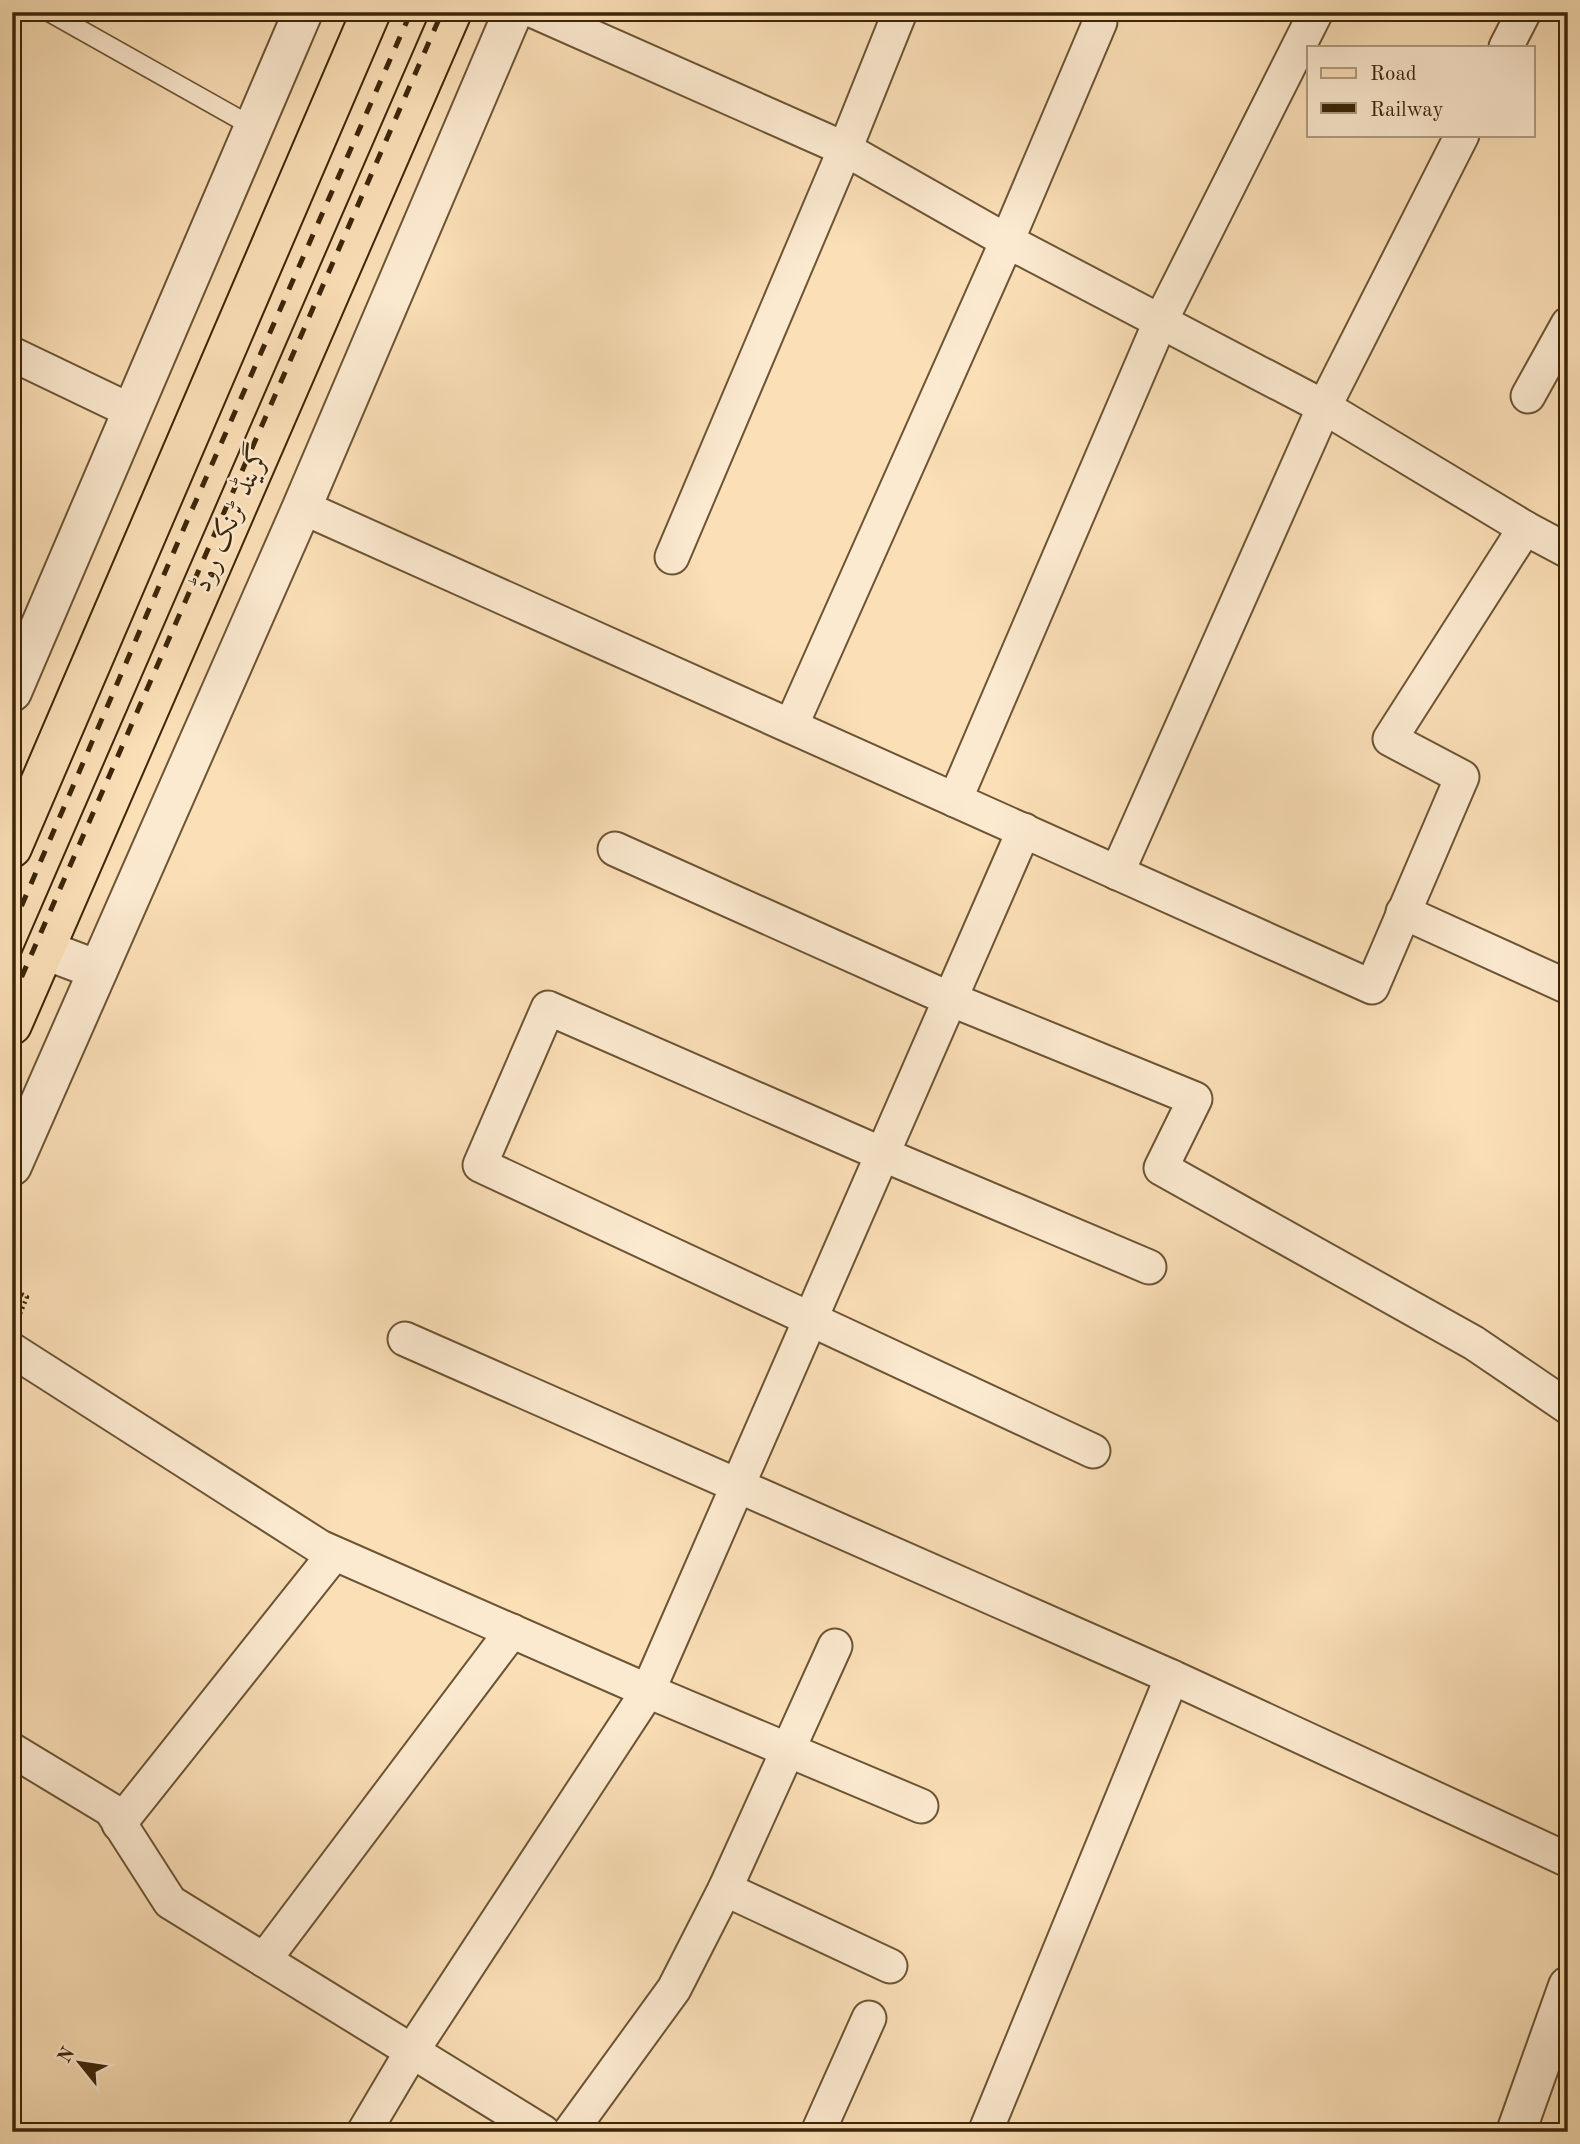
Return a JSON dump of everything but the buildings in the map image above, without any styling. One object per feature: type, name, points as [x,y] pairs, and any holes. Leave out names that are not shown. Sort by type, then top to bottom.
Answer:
[{"type":"main road","points":[[12,848],[371,12]]},
{"type":"main road","name":"گرینڈ ٹرنک روڈ","points":[[12,1025],[452,12]]},
{"type":"street","points":[[12,692],[303,12]]},
{"type":"street","points":[[12,1166],[302,506],[513,12]]},
{"type":"street","points":[[536,12],[845,149],[1007,241],[1324,407],[1568,551]]},
{"type":"street","points":[[672,557],[845,149],[900,12]]},
{"type":"street","points":[[955,800],[1161,320],[1316,12]]},
{"type":"street","points":[[1507,46],[1524,12]]},
{"type":"street","points":[[791,726],[1007,241],[1100,22]]},
{"type":"street","points":[[1117,873],[1324,407],[1460,136]]},
{"type":"street","points":[[1528,396],[1568,324]]},
{"type":"street","points":[[12,354],[133,412]]},
{"type":"street","points":[[302,506],[1371,987],[1462,777],[1390,739],[1525,528]]},
{"type":"street","points":[[364,2132],[412,2051],[648,1691],[1024,831]]},
{"type":"street","points":[[615,849],[950,999],[1195,1098],[1161,1168],[1474,1343],[1568,1407]]},
{"type":"street","points":[[1403,912],[1568,987]]},
{"type":"street","points":[[45,950],[98,970]]},
{"type":"street","points":[[1093,1451],[480,1166],[548,1008],[1149,1267]]},
{"type":"street","points":[[405,1339],[1172,1677],[1568,1860]]},
{"type":"street","points":[[12,1350],[334,1554],[921,1806]]},
{"type":"street","points":[[119,1824],[334,1554]]},
{"type":"street","points":[[264,1960],[512,1631]]},
{"type":"street","points":[[570,2132],[674,1989],[725,1889],[835,1646]]},
{"type":"street","points":[[986,2130],[1172,1677]]},
{"type":"street","points":[[12,1750],[111,1810],[170,1902],[543,2132]]},
{"type":"street","points":[[725,1889],[890,1966]]},
{"type":"street","points":[[1516,2132],[1568,1986]]},
{"type":"street","points":[[818,2132],[869,2018]]},
{"type":"lane","points":[[49,12],[255,128]]},
{"type":"path","points":[[12,1289],[27,1297]]},
{"type":"railway","points":[[12,928],[411,12]]},
{"type":"railway","points":[[12,999],[442,12]]}]
